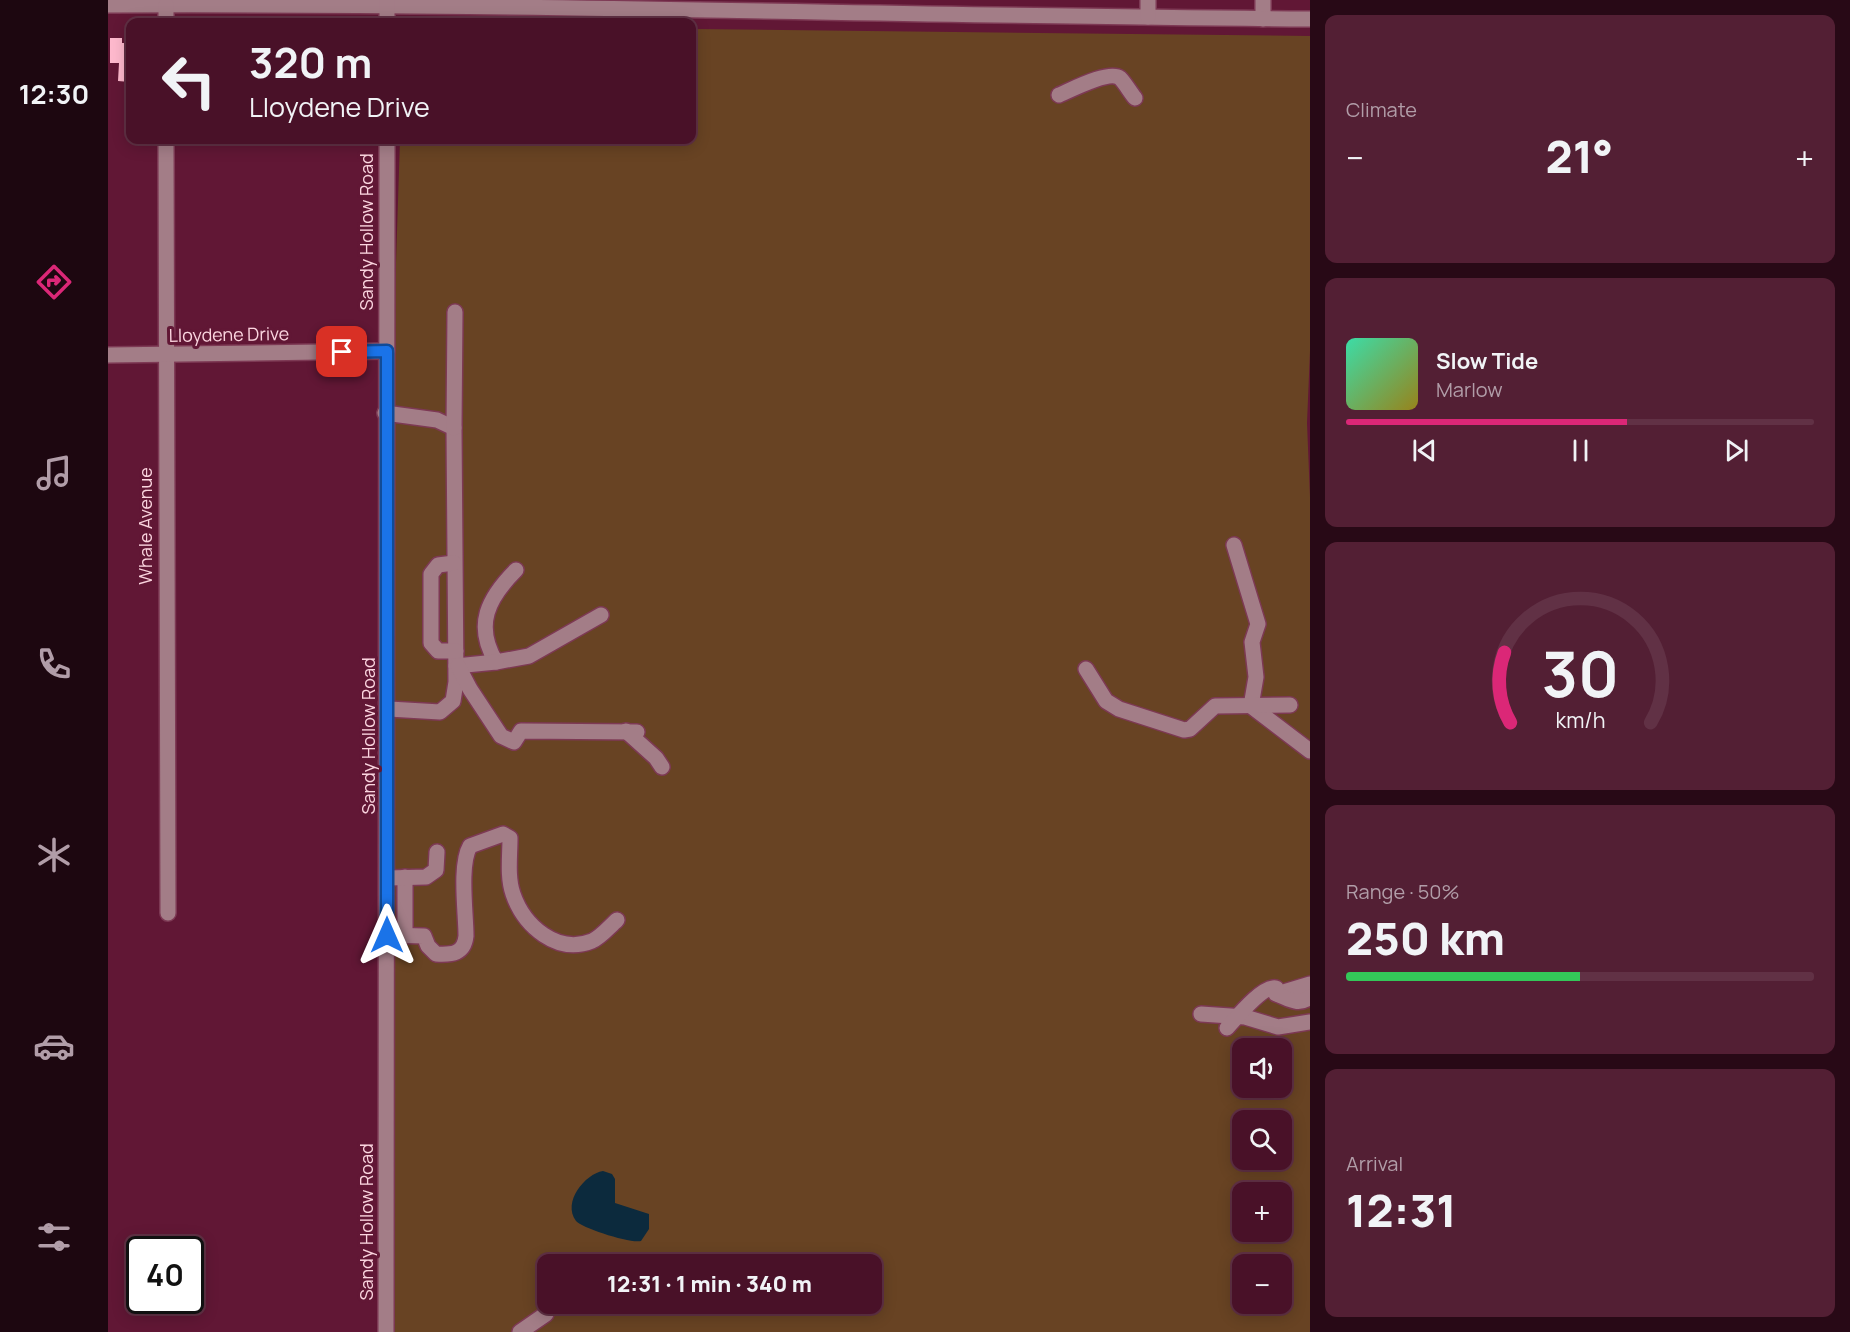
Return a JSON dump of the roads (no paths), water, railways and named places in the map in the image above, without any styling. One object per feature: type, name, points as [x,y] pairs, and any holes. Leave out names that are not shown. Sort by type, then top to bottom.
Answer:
[{"type":"street","points":[[1148,0],[1148,17]]},
{"type":"street","points":[[1263,0],[1263,19]]},
{"type":"street","points":[[108,5],[387,2],[881,7],[1148,17],[1310,19]]},
{"type":"street","points":[[387,2],[387,18]]},
{"type":"street","points":[[166,5],[166,18]]},
{"type":"street","points":[[1059,94],[1100,78],[1114,76],[1119,78],[1135,98]]},
{"type":"street","name":"Whale Avenue","points":[[166,144],[168,913]]},
{"type":"street","name":"Sandy Hollow Road","points":[[386,1332],[389,709],[385,413],[387,144]]},
{"type":"street","points":[[389,709],[440,712],[453,701],[457,661],[454,563],[455,312]]},
{"type":"street","name":"Lloydene Drive","points":[[108,356],[387,351]]},
{"type":"street","points":[[385,413],[437,420],[454,429]]},
{"type":"street","points":[[1234,545],[1258,624],[1252,642],[1256,677],[1251,706]]},
{"type":"street","points":[[454,563],[438,565],[431,573],[431,643],[438,651],[457,661],[496,662],[529,656],[601,615]]},
{"type":"street","points":[[496,662],[486,639],[486,611],[503,584],[516,570]]},
{"type":"street","points":[[457,661],[470,689],[501,736],[514,742],[521,731],[631,731],[662,767]]},
{"type":"street","points":[[1086,669],[1106,701],[1119,709],[1184,730],[1190,729],[1215,706],[1290,705]]},
{"type":"street","points":[[1251,706],[1310,751]]},
{"type":"street","points":[[387,935],[424,936],[428,946],[436,954],[449,955],[462,948],[466,936],[465,870],[468,850],[470,846],[503,834],[510,838],[512,892],[523,913],[544,936],[561,945],[591,942],[616,920]]},
{"type":"street","points":[[388,878],[426,877],[436,870],[437,852]]},
{"type":"street","points":[[405,877],[405,936]]},
{"type":"street","points":[[1278,994],[1310,984]]},
{"type":"street","points":[[1227,1028],[1261,992],[1272,987],[1276,988],[1276,994],[1290,1001],[1302,1002],[1310,997]]},
{"type":"street","points":[[1201,1014],[1239,1016],[1278,1027],[1310,1023]]},
{"type":"street","points":[[520,1332],[546,1314]]},
{"type":"water","points":[[603,1171],[612,1174],[615,1179],[615,1203],[649,1214],[649,1229],[641,1241],[627,1240],[587,1228],[576,1221],[572,1214],[574,1198],[583,1183],[589,1177]]}]
